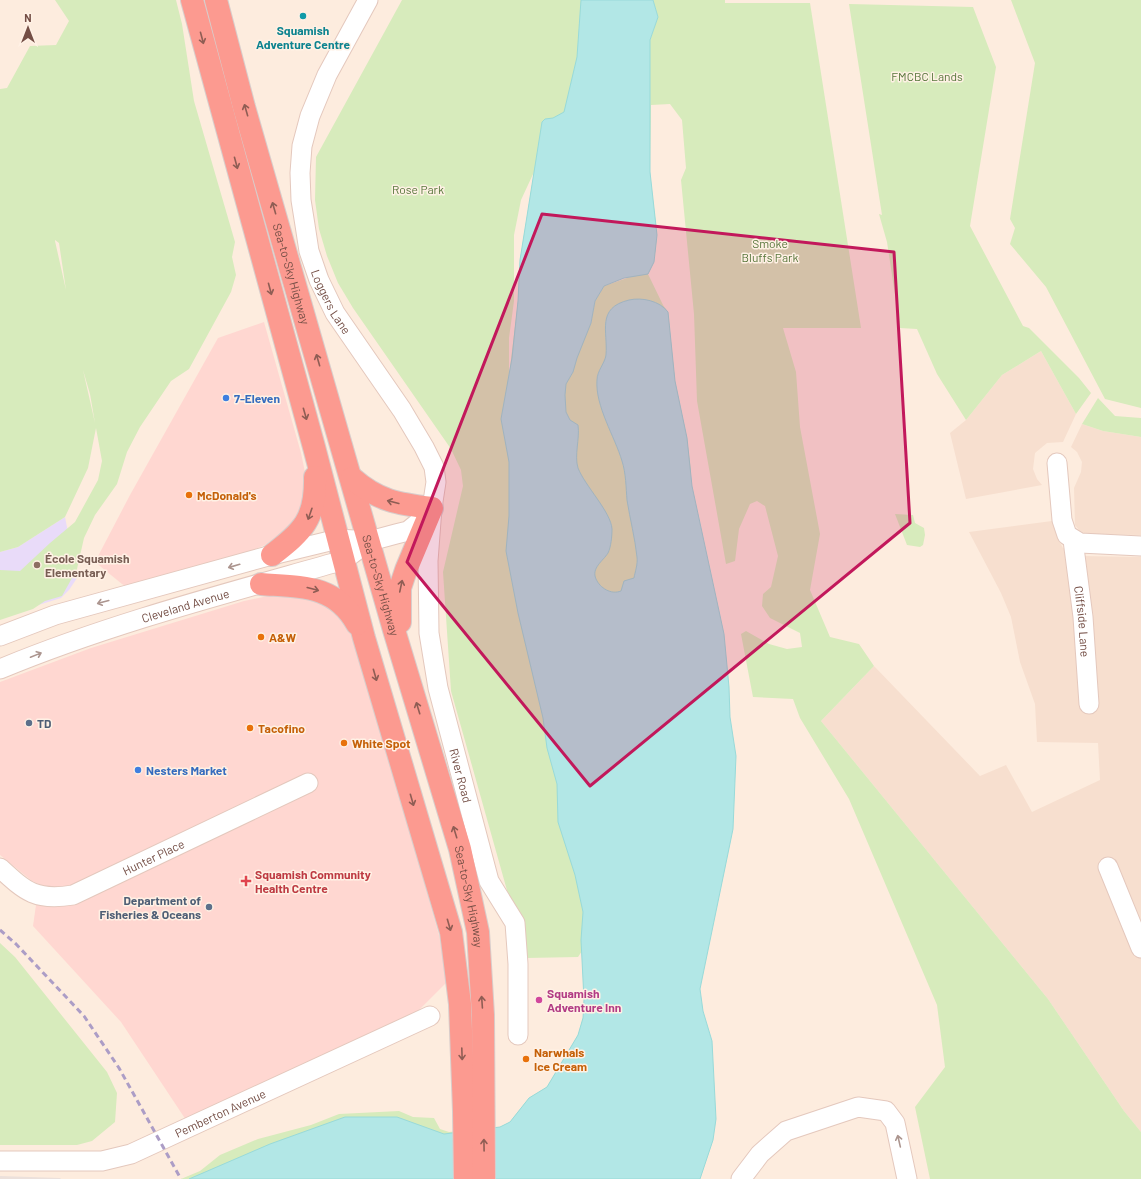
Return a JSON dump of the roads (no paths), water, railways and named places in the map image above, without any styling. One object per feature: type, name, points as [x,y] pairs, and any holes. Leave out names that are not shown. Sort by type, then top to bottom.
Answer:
[{"type":"highway","points":[[192,0],[338,539]]},
{"type":"highway","name":"Sea-to-Sky Highway","points":[[216,0],[244,107],[352,478],[401,653],[460,849],[478,932],[483,1015],[474,1111],[465,1179]]},
{"type":"highway","points":[[272,555],[303,530],[308,520],[316,485],[314,448]]},
{"type":"highway","points":[[352,478],[365,490],[386,500],[432,508],[400,588],[401,653]]},
{"type":"highway","name":"Sea-to-Sky Highway","points":[[338,539],[364,638],[451,932],[484,1179]]},
{"type":"highway","points":[[260,584],[313,588],[329,595],[343,604],[354,618],[364,638]]},
{"type":"street","name":"Loggers Lane","points":[[368,0],[327,75],[310,116],[302,146],[300,173],[301,200],[309,251],[319,280],[335,313],[402,410],[434,467],[436,482],[432,508]]},
{"type":"street","points":[[1057,464],[1064,528],[1073,540],[1090,544],[1141,546]]},
{"type":"street","name":"Cleveland Avenue","points":[[0,636],[55,615],[272,555],[338,539],[370,541],[408,531],[432,508]]},
{"type":"street","name":"River Road","points":[[432,508],[428,561],[429,633],[438,688],[489,881],[515,923],[518,964],[518,1035]]},
{"type":"street","name":"Cliffside Lane","points":[[1073,540],[1083,617],[1090,704]]},
{"type":"street","name":"Cleveland Avenue","points":[[0,670],[81,638],[344,560],[370,541]]},
{"type":"street","name":"Hunter Place","points":[[0,868],[30,892],[56,898],[73,895],[308,783]]},
{"type":"street","points":[[1108,867],[1141,948]]},
{"type":"street","name":"Pemberton Avenue","points":[[0,1161],[102,1161],[131,1154],[430,1016]]},
{"type":"street","points":[[741,1179],[760,1154],[786,1131],[858,1107],[874,1108],[886,1111],[895,1123],[907,1179]]},
{"type":"water","points":[[581,0],[653,0],[658,17],[650,40],[650,172],[657,235],[654,262],[648,274],[624,278],[604,286],[595,301],[591,323],[573,372],[566,384],[565,395],[566,412],[570,420],[578,425],[578,468],[611,522],[612,529],[609,551],[596,568],[596,579],[606,590],[613,592],[621,591],[624,581],[634,578],[637,560],[623,466],[619,452],[602,411],[597,390],[597,377],[606,355],[605,329],[608,315],[612,309],[619,304],[634,299],[650,301],[665,308],[668,312],[675,381],[687,438],[692,486],[724,634],[730,717],[736,756],[733,829],[700,989],[703,1011],[712,1041],[716,1119],[713,1140],[700,1179],[189,1179],[270,1144],[345,1117],[397,1117],[444,1134],[500,1127],[510,1122],[529,1098],[547,1087],[578,1035],[583,1018],[584,1000],[581,940],[583,912],[575,875],[558,822],[557,784],[547,748],[543,718],[518,613],[506,551],[509,516],[509,462],[501,419],[512,358],[518,301],[520,260],[542,122],[545,119],[553,118],[564,112],[577,57]]},
{"type":"railway","points":[[0,930],[16,944],[84,1016],[119,1068],[181,1179]]},
{"type":"place","name":"Squamish Adventure Centre","points":[[303,16]]},
{"type":"place","name":"7-Eleven","points":[[226,398]]},
{"type":"place","name":"McDonald's","points":[[189,495]]},
{"type":"place","name":"École Squamish Elementary","points":[[37,565]]},
{"type":"place","name":"A&W","points":[[261,637]]},
{"type":"place","name":"TD","points":[[29,723]]},
{"type":"place","name":"Tacofino","points":[[250,728]]},
{"type":"place","name":"White Spot","points":[[344,743]]},
{"type":"place","name":"Nesters Market","points":[[138,770]]},
{"type":"place","name":"Squamish Community Health Centre","points":[[246,881]]},
{"type":"place","name":"Department of Fisheries & Oceans","points":[[209,907]]},
{"type":"place","name":"Squamish Adventure Inn","points":[[539,1000]]},
{"type":"place","name":"Narwhals Ice Cream","points":[[526,1059]]},
{"type":"park label","name":"FMCBC Lands","points":[[927,76]]},
{"type":"park label","name":"Rose Park","points":[[418,189]]},
{"type":"park label","name":"Smoke Bluffs Park","points":[[770,250]]}]
